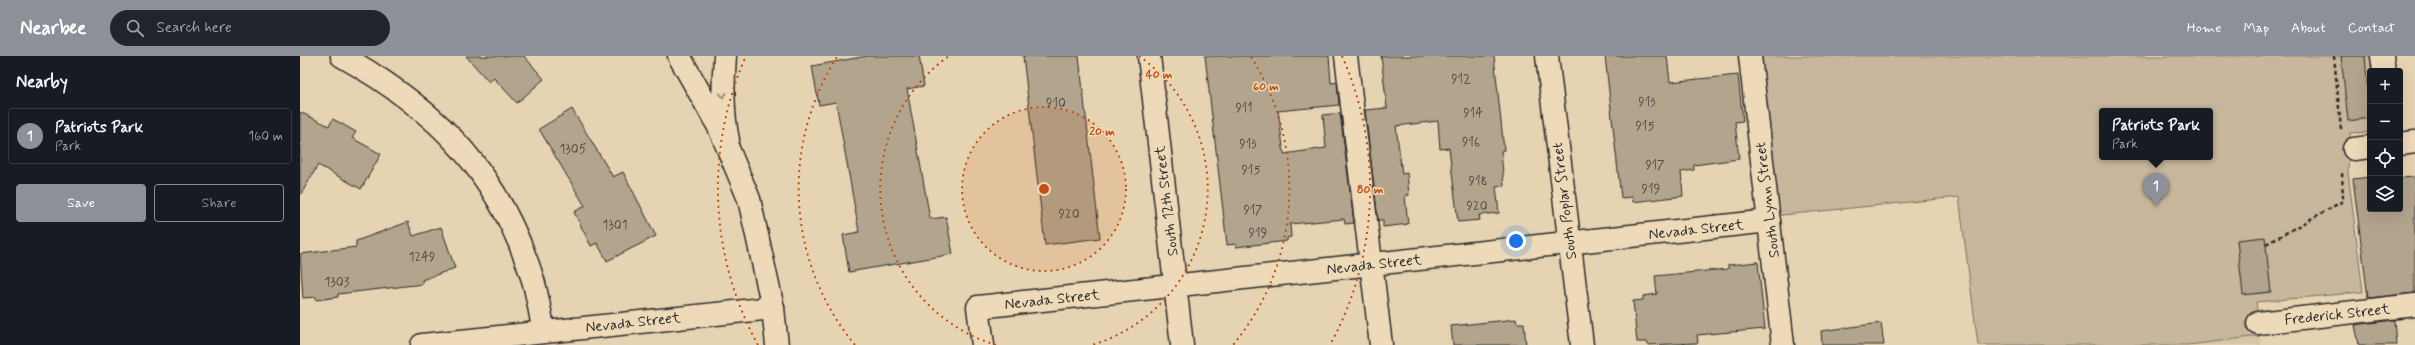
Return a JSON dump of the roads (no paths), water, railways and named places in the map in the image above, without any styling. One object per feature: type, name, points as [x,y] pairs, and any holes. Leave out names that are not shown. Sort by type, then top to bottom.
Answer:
[{"type":"street","points":[[342,56],[377,76],[417,105],[462,147],[492,188],[515,233],[533,281],[544,331]]},
{"type":"street","points":[[679,56],[719,127],[749,199],[773,308],[778,345]]},
{"type":"street","points":[[691,56],[696,85]]},
{"type":"street","points":[[725,56],[723,117],[731,155]]},
{"type":"street","name":"South 12th Street","points":[[1149,56],[1182,345]]},
{"type":"street","points":[[1346,56],[1381,345]]},
{"type":"street","name":"South Poplar Street","points":[[1547,56],[1582,345]]},
{"type":"street","name":"South Lynn Street","points":[[1750,56],[1783,345]]},
{"type":"street","points":[[2382,56],[2384,68]]},
{"type":"street","points":[[2403,144],[2415,142]]},
{"type":"street","name":"Nevada Street","points":[[983,345],[978,307],[1770,221]]},
{"type":"street","name":"Frederick Street","points":[[2258,323],[2415,305]]},
{"type":"street","name":"Nevada Street","points":[[422,345],[773,308]]},
{"type":"place","name":"Patriots Park","points":[[2156,206]]}]
